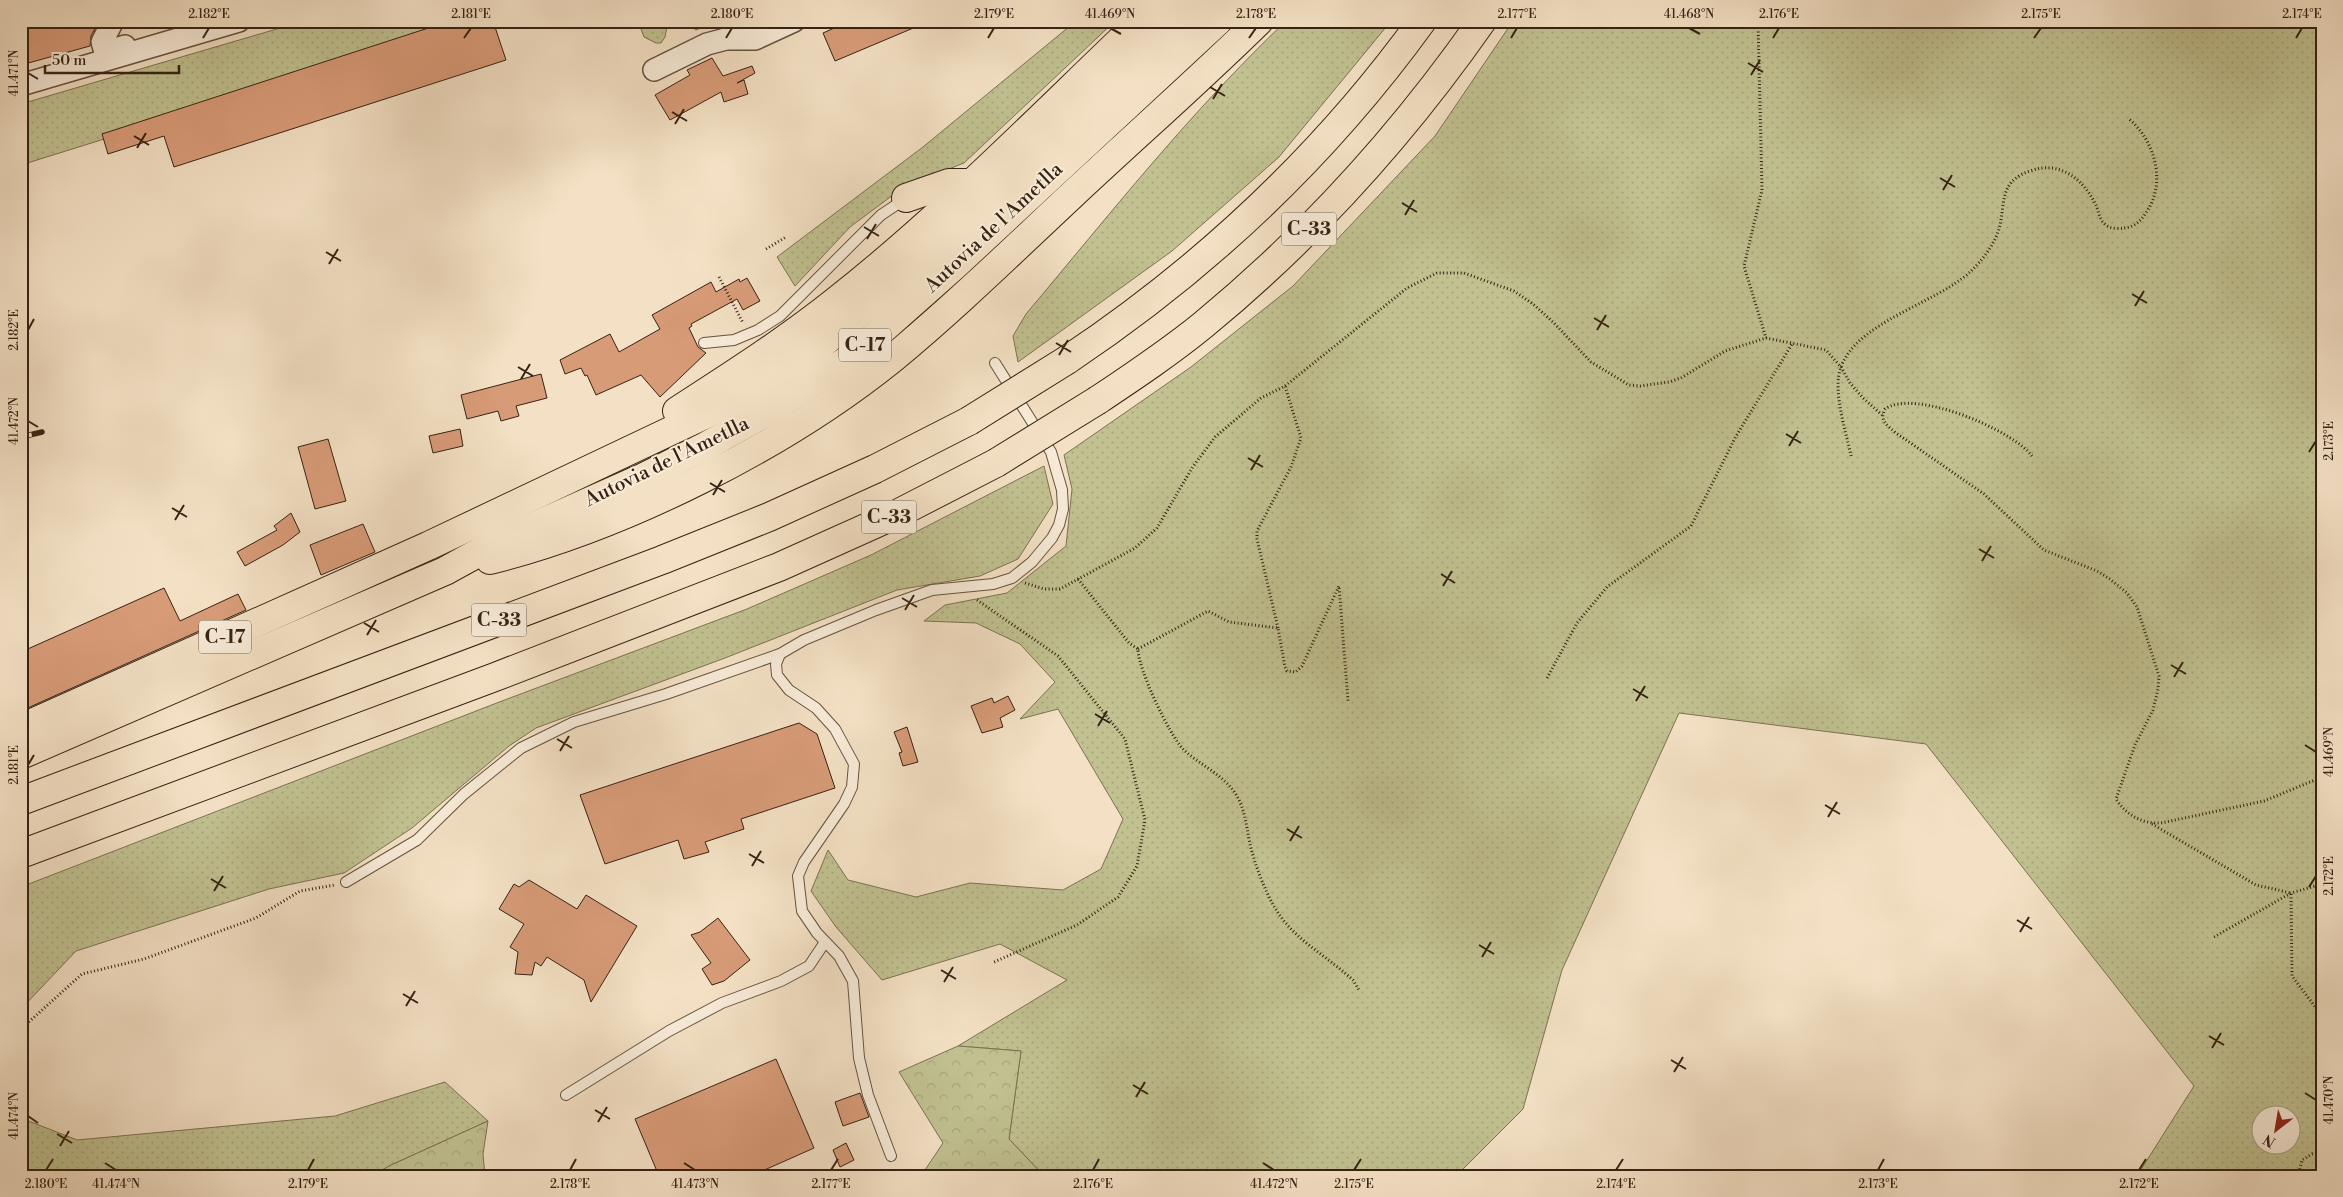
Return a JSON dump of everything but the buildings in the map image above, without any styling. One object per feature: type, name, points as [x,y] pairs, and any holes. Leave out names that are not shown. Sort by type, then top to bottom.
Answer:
[{"type":"highway","points":[[650,439],[672,414],[745,367],[836,302],[971,183],[1141,21]]},
{"type":"highway","name":"Autovia de l'Ametlla","points":[[21,728],[428,546],[742,396],[816,348],[914,268],[1179,21]]},
{"type":"highway","name":"Autovia de l'Ametlla","points":[[21,755],[445,571],[496,544],[644,477],[706,446],[774,408],[849,359],[954,266],[1218,21]]},
{"type":"highway","points":[[445,571],[530,550],[656,500],[736,460],[843,396],[938,320],[1206,73],[1259,21]]},
{"type":"highway","name":"C-33","points":[[21,801],[662,560],[769,517],[875,470],[969,421],[1117,327],[1218,246],[1281,188],[1356,106],[1422,21]]},
{"type":"highway","name":"C-33","points":[[21,854],[495,677],[771,570],[897,514],[996,463],[1098,400],[1202,326],[1252,283],[1314,224],[1393,139],[1443,78],[1482,21]]},
{"type":"highway","points":[[906,198],[949,183],[971,183]]},
{"type":"highway","points":[[906,198],[918,205],[927,223]]},
{"type":"street","points":[[113,21],[102,42],[104,52],[111,54],[227,23]]},
{"type":"street","points":[[111,54],[128,21]]},
{"type":"street","points":[[21,84],[185,27],[191,21]]},
{"type":"street","points":[[726,38],[744,21]]},
{"type":"street","points":[[654,70],[707,44],[726,38],[755,39],[794,21]]},
{"type":"lane","points":[[704,342],[734,340],[749,334],[788,310],[881,215],[906,198]]},
{"type":"lane","points":[[346,882],[417,840],[464,794],[522,748],[574,722],[666,694],[780,654],[804,640],[876,610],[932,590],[993,584],[1012,578],[1032,562],[1060,525],[1063,509],[1062,490],[1051,452],[994,363]]},
{"type":"lane","points":[[780,654],[776,664],[778,675],[790,690],[816,708],[835,729],[854,764],[852,787],[844,804],[804,862],[798,876],[802,911],[825,942],[839,956],[853,981],[859,1058],[868,1095],[891,1156]]},
{"type":"lane","points":[[566,1094],[668,1031],[722,1003],[781,981],[809,966],[825,942]]},
{"type":"path","points":[[1758,21],[1762,190],[1744,266],[1766,338]]},
{"type":"path","points":[[1851,456],[1839,404],[1841,367],[1860,338],[1937,295],[1969,273],[1995,239],[1999,227],[2004,191],[2018,177],[2029,171],[2052,167],[2070,173],[2084,187],[2092,199],[2100,218],[2106,225],[2123,228],[2135,225],[2152,205],[2155,193],[2156,166],[2144,137],[2129,119]]},
{"type":"path","points":[[766,249],[786,237]]},
{"type":"path","points":[[1012,578],[1035,587],[1051,590],[1060,589],[1135,548],[1158,528],[1192,468],[1215,437],[1261,398],[1285,386],[1407,288],[1417,281],[1437,273],[1464,273],[1514,291],[1533,304],[1553,322],[1591,362],[1629,384],[1640,386],[1669,382],[1681,378],[1725,351],[1766,338],[1826,350],[1841,367],[1850,383],[1882,415]]},
{"type":"path","points":[[719,277],[749,334]]},
{"type":"path","points":[[1547,678],[1577,623],[1607,586],[1691,526],[1735,438],[1792,344]]},
{"type":"path","points":[[1285,386],[1301,438],[1291,467],[1257,531],[1257,539],[1287,670],[1296,672],[1302,666],[1339,586],[1348,701]]},
{"type":"path","points":[[2032,456],[2016,441],[1996,429],[1939,407],[1924,404],[1897,404],[1885,409],[1882,415],[1883,421],[1896,433],[1993,501],[2044,550],[2097,571],[2119,586],[2132,598],[2137,607],[2159,676],[2158,689],[2153,710],[2135,744],[2116,800],[2128,813],[2151,824],[2256,885],[2291,893]]},
{"type":"path","points":[[1078,580],[1128,643],[1138,649]]},
{"type":"path","points":[[960,587],[1058,656],[1125,739],[1145,820],[1137,866],[1118,897],[1077,925],[992,963]]},
{"type":"path","points":[[1138,649],[1208,611],[1229,622],[1278,628]]},
{"type":"path","points":[[1138,649],[1138,657],[1155,698],[1176,740],[1184,750],[1225,781],[1242,805],[1251,846],[1275,907],[1297,936],[1348,975],[1359,990]]},
{"type":"path","points":[[2151,824],[2264,801],[2322,777]]},
{"type":"path","points":[[21,1029],[82,974],[144,959],[256,918],[300,891],[346,882]]},
{"type":"path","points":[[2214,937],[2291,893],[2322,884]]},
{"type":"path","points":[[2291,893],[2292,976],[2322,1016]]},
{"type":"path","points":[[2298,1176],[2302,1160],[2312,1154],[2322,1154]]},
{"type":"green space","points":[[304,21],[482,21],[21,165],[21,104]]},
{"type":"green space","points":[[638,21],[668,21],[665,37],[661,43],[656,43],[644,37]]},
{"type":"green space","points":[[685,21],[716,21],[696,30]]},
{"type":"green space","points":[[1076,21],[1115,21],[964,163],[905,186],[850,227],[795,286],[777,257],[923,147]]},
{"type":"green space","points":[[1286,21],[1391,21],[1279,157],[1172,251],[1018,362],[1013,336],[1026,314],[1184,127],[1251,55]]},
{"type":"green space","points":[[1513,21],[2322,21],[2322,1176],[2137,1176],[2194,1086],[1926,744],[1679,713],[1562,970],[1523,1109],[1456,1176],[1044,1176],[1009,1139],[1021,1051],[958,1046],[1067,980],[1000,944],[882,980],[836,927],[811,891],[828,850],[848,880],[916,897],[970,883],[1063,890],[1101,869],[1123,819],[1058,709],[1020,719],[1055,682],[1020,644],[976,623],[924,621],[945,605],[1007,593],[1066,546],[1072,489],[1064,455],[1191,367],[1293,286],[1435,136]]},
{"type":"green space","points":[[1044,466],[1053,504],[1018,559],[980,576],[897,590],[725,658],[536,728],[509,746],[412,828],[344,873],[269,889],[76,951],[21,1009],[21,887],[502,701],[747,609],[871,555]]},
{"type":"green space","points":[[958,1046],[1021,1051],[1009,1139],[1044,1176],[921,1176],[943,1143],[899,1072]]},
{"type":"green space","points":[[445,1082],[488,1121],[389,1166],[372,1176],[21,1176],[21,1118],[77,1140],[335,1116]]},
{"type":"green space","points":[[488,1121],[483,1154],[485,1176],[372,1176],[389,1166]]},
{"type":"railway","points":[[21,437],[42,432]]}]
